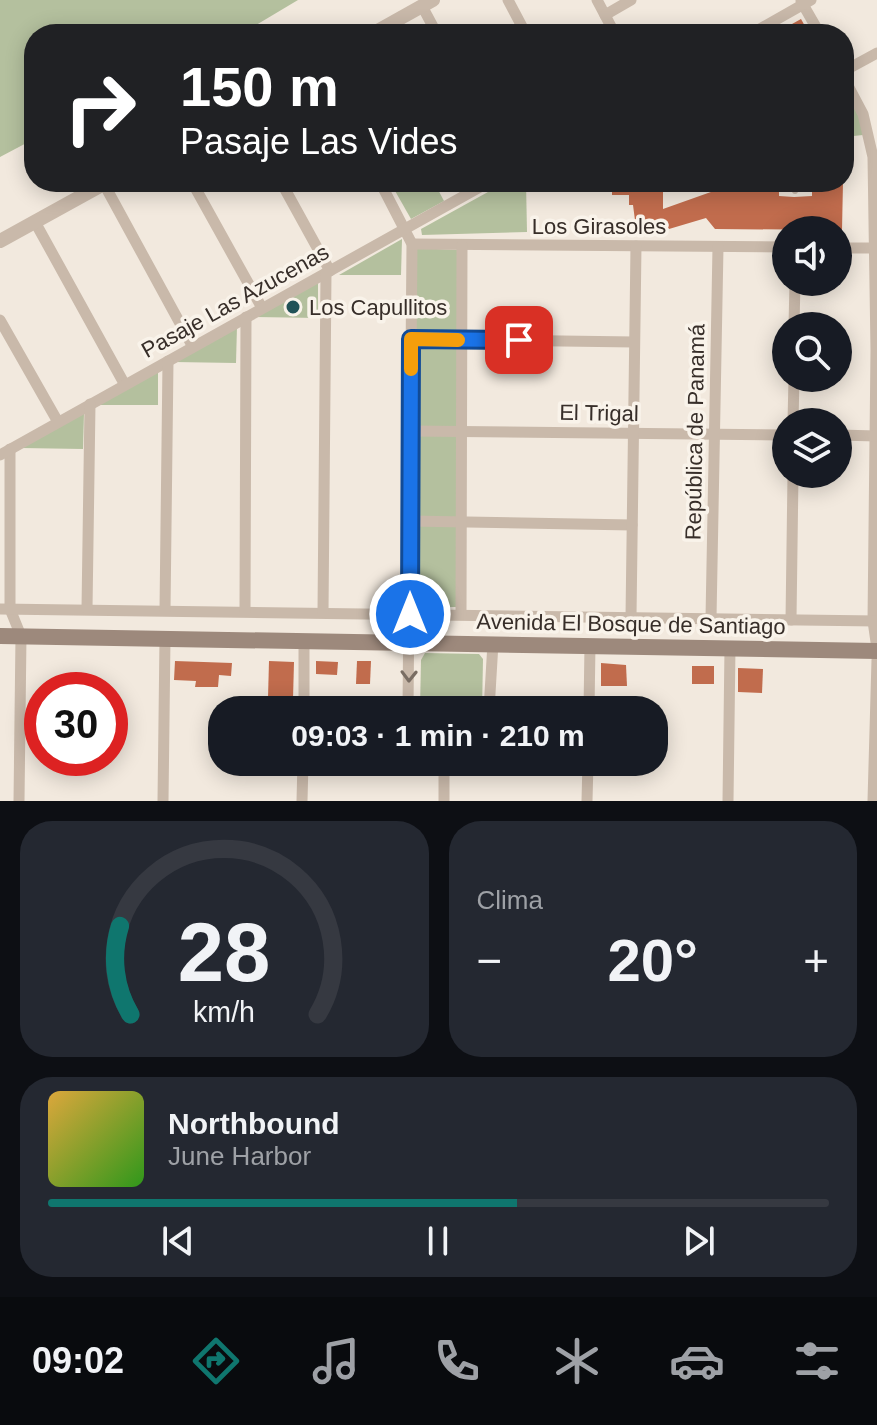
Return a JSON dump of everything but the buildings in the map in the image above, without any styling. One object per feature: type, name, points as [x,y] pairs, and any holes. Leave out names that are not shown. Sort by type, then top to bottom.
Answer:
[{"type":"main road","name":"Avenida El Bosque de Santiago","points":[[0,636],[877,650]]},
{"type":"street","points":[[508,0],[521,24]]},
{"type":"street","points":[[597,0],[610,24]]},
{"type":"street","points":[[605,15],[631,0]]},
{"type":"street","points":[[767,24],[805,1],[815,24]]},
{"type":"street","points":[[390,24],[427,3],[434,24]]},
{"type":"street","points":[[854,66],[877,53]]},
{"type":"street","points":[[854,97],[873,133],[877,650]]},
{"type":"street","points":[[0,241],[89,192]]},
{"type":"street","points":[[110,192],[193,347]]},
{"type":"street","points":[[198,192],[262,308]]},
{"type":"street","points":[[286,192],[328,272],[323,612]]},
{"type":"street","points":[[386,192],[412,244],[408,696]]},
{"type":"street","name":"Pasaje Las Azucenas","points":[[5,452],[471,192]]},
{"type":"street","points":[[35,222],[125,385]]},
{"type":"street","name":"Los Girasoles","points":[[412,244],[772,247]]},
{"type":"street","points":[[461,614],[462,245]]},
{"type":"street","points":[[631,617],[636,246]]},
{"type":"street","name":"República de Panamá","points":[[711,618],[718,247]]},
{"type":"street","points":[[852,248],[876,248]]},
{"type":"street","points":[[245,611],[246,317]]},
{"type":"street","points":[[0,320],[58,422]]},
{"type":"street","points":[[411,339],[634,342]]},
{"type":"street","points":[[165,610],[168,361]]},
{"type":"street","points":[[87,609],[90,404]]},
{"type":"street","name":"El Trigal","points":[[411,431],[772,435]]},
{"type":"street","points":[[852,435],[876,436]]},
{"type":"street","points":[[5,452],[5,609],[21,636],[19,801]]},
{"type":"street","points":[[791,620],[793,488]]},
{"type":"street","points":[[410,521],[632,525]]},
{"type":"street","name":"Avenida El Bosque de Santiago","points":[[5,609],[875,621]]},
{"type":"street","points":[[163,801],[165,638]]},
{"type":"street","points":[[304,640],[304,696]]},
{"type":"street","points":[[490,696],[493,643]]},
{"type":"street","points":[[589,696],[590,645]]},
{"type":"street","points":[[728,801],[730,648]]},
{"type":"street","points":[[873,801],[877,660]]},
{"type":"street","points":[[302,801],[303,776]]},
{"type":"street","points":[[444,776],[444,801]]},
{"type":"street","points":[[587,801],[588,776]]},
{"type":"green space","points":[[0,0],[298,0],[258,24],[24,24],[24,144],[0,157]]},
{"type":"green space","points":[[854,107],[864,128],[863,135],[854,136]]},
{"type":"green space","points":[[396,192],[439,192],[444,201],[411,219]]},
{"type":"green space","points":[[488,192],[526,192],[527,232],[422,235],[421,229]]},
{"type":"green space","points":[[402,239],[401,275],[339,275]]},
{"type":"green space","points":[[415,248],[459,250],[457,607],[414,607]]},
{"type":"green space","points":[[318,282],[318,318],[255,317]]},
{"type":"green space","points":[[237,326],[236,363],[174,362]]},
{"type":"green space","points":[[158,369],[158,405],[95,405]]},
{"type":"green space","points":[[84,413],[83,449],[21,448]]},
{"type":"green space","points":[[425,653],[479,654],[483,659],[482,696],[420,696],[421,660]]},
{"type":"slow traffic","points":[[411,369],[411,339],[458,340]]},
{"type":"place","name":"Los Capullitos","points":[[293,307]]},
{"type":"route","points":[[410,614],[411,339],[519,340]]}]
